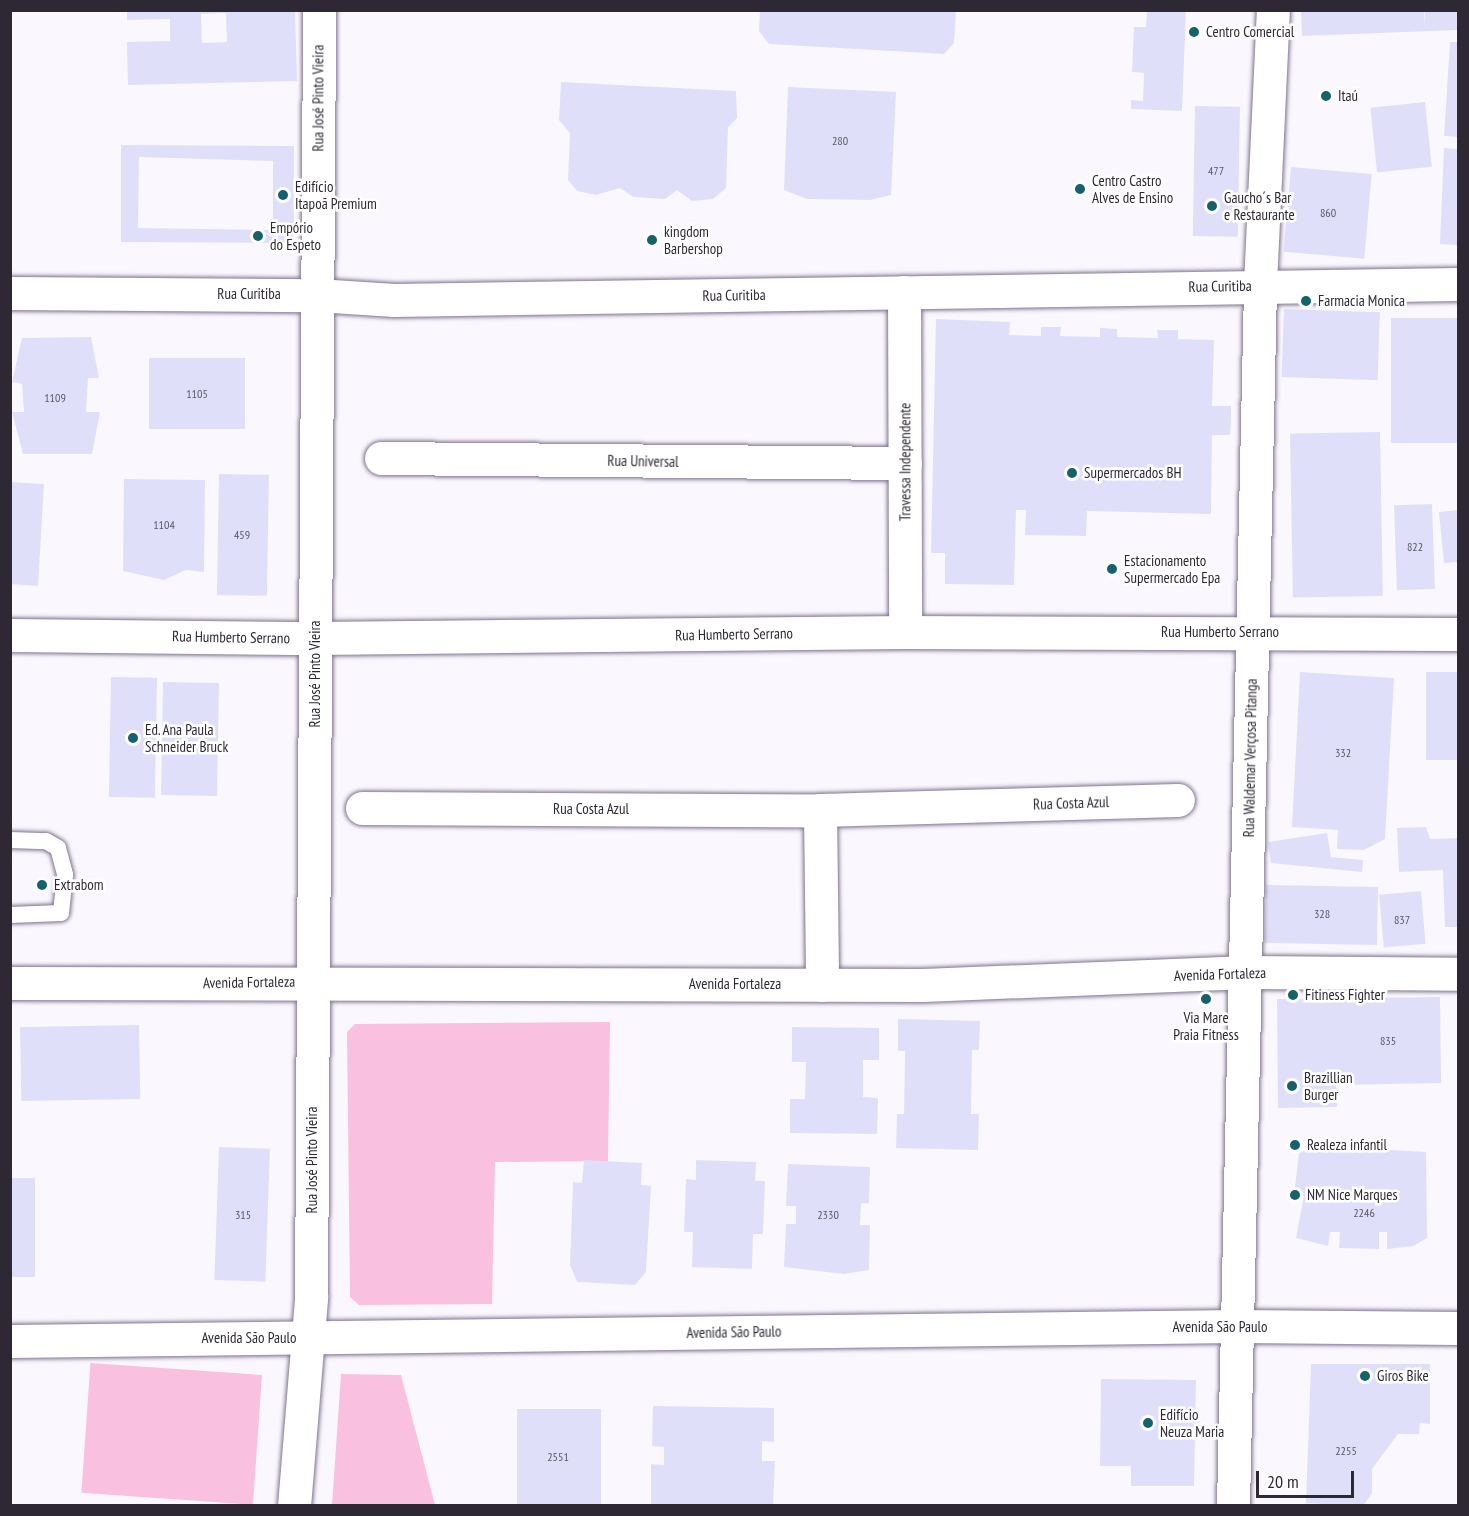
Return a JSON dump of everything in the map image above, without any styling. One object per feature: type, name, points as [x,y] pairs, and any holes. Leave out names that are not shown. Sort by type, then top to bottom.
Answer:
[{"type":"street","name":"Rua José Pinto Vieira","points":[[294,1506],[310,1338],[319,10]]},
{"type":"street","name":"Rua Waldemar Verçosa Pitanga","points":[[1233,1506],[1247,972],[1260,285],[1273,10]]},
{"type":"street","name":"Rua Curitiba","points":[[10,293],[317,295],[394,300],[1260,285],[1458,284]]},
{"type":"street","name":"Travessa Independente","points":[[904,292],[906,632]]},
{"type":"street","name":"Rua Universal","points":[[381,458],[905,463]]},
{"type":"street","name":"Rua Humberto Serrano","points":[[10,634],[315,638],[906,632],[1458,634]]},
{"type":"street","name":"Rua Costa Azul","points":[[362,808],[820,810],[1178,800]]},
{"type":"street","points":[[820,810],[822,985]]},
{"type":"street","name":"Avenida Fortaleza","points":[[10,983],[313,981],[923,985],[1247,972],[1458,974]]},
{"type":"street","name":"Avenida São Paulo","points":[[10,1341],[1238,1326],[1458,1328]]},
{"type":"lane","points":[[10,840],[46,841],[58,848],[65,875],[61,913],[10,915]]},
{"type":"shaded area","points":[[610,1022],[608,1161],[495,1162],[492,1304],[359,1305],[350,1297],[347,1032],[355,1024]]},
{"type":"shaded area","points":[[90,1363],[262,1375],[253,1505],[81,1493]]},
{"type":"shaded area","points":[[341,1374],[401,1375],[435,1505],[332,1505]]},
{"type":"building","points":[[127,10],[295,10],[297,81],[128,85],[127,42],[170,41],[170,19],[127,20]],"holes":[[[226,13],[227,42],[202,43],[201,14]]]},
{"type":"building","points":[[760,10],[956,10],[954,43],[944,54],[769,44],[759,31]]},
{"type":"building","points":[[1147,10],[1186,10],[1182,111],[1131,109],[1131,100],[1143,101],[1144,73],[1132,72],[1134,27],[1146,27]]},
{"type":"building","points":[[1301,10],[1424,10],[1425,26],[1425,10],[1458,10],[1458,30],[1302,36]]},
{"type":"building","points":[[1450,42],[1458,42],[1458,137],[1444,136]]},
{"type":"building","points":[[561,82],[736,91],[737,118],[728,127],[726,188],[713,199],[692,201],[677,190],[665,199],[633,197],[620,188],[596,195],[577,191],[568,180],[570,133],[559,120]]},
{"type":"building","points":[[788,87],[896,92],[891,195],[870,200],[807,199],[784,190]]},
{"type":"building","points":[[1425,102],[1432,167],[1377,172],[1370,108]]},
{"type":"building","points":[[1195,106],[1240,107],[1238,237],[1193,236]]},
{"type":"building","name":"Edifício Itapoã Premium","points":[[121,145],[294,146],[294,243],[121,242]],"holes":[[[139,157],[273,161],[273,230],[138,228]]]},
{"type":"building","points":[[1444,148],[1458,149],[1458,245],[1440,244]]},
{"type":"building","points":[[1291,167],[1372,174],[1364,259],[1284,252]]},
{"type":"building","points":[[1284,309],[1380,312],[1378,380],[1282,377]]},
{"type":"building","points":[[1391,318],[1458,318],[1458,443],[1391,443]]},
{"type":"building","name":"Supermercados BH","points":[[936,319],[1010,322],[1009,335],[1041,336],[1041,327],[1061,327],[1060,336],[1100,337],[1100,328],[1117,329],[1117,337],[1158,338],[1157,330],[1178,330],[1178,339],[1214,340],[1212,406],[1231,406],[1231,420],[1230,435],[1212,435],[1211,514],[1087,511],[1086,536],[1025,535],[1026,510],[1016,510],[1014,585],[945,584],[945,553],[931,553]]},
{"type":"building","points":[[91,337],[99,378],[88,378],[86,412],[100,412],[92,454],[23,454],[12,412],[24,412],[22,384],[12,382],[22,338]]},
{"type":"building","points":[[149,358],[245,358],[245,429],[149,429]]},
{"type":"building","points":[[1380,432],[1383,596],[1293,598],[1290,434]]},
{"type":"building","points":[[219,474],[269,475],[267,596],[217,595]]},
{"type":"building","points":[[124,479],[205,480],[204,572],[186,570],[164,580],[123,571]]},
{"type":"building","points":[[10,482],[44,484],[38,586],[10,584]]},
{"type":"building","points":[[1432,504],[1435,589],[1397,590],[1394,505]]},
{"type":"building","points":[[1458,510],[1458,562],[1444,563],[1439,512]]},
{"type":"building","points":[[1300,672],[1394,678],[1385,839],[1364,850],[1337,849],[1338,830],[1292,827]]},
{"type":"building","points":[[1426,672],[1458,672],[1458,760],[1426,760]]},
{"type":"building","name":"Ed. Ana Paula Schneider Bruck","points":[[111,677],[157,678],[155,798],[109,797]]},
{"type":"building","points":[[163,682],[219,683],[217,796],[161,795]]},
{"type":"building","points":[[1426,827],[1430,839],[1458,838],[1458,927],[1445,927],[1443,870],[1399,872],[1397,828]]},
{"type":"building","points":[[1327,833],[1331,857],[1363,860],[1362,872],[1271,863],[1268,842]]},
{"type":"building","points":[[1266,885],[1378,887],[1377,945],[1265,943]]},
{"type":"building","points":[[1421,891],[1426,944],[1384,947],[1379,895]]},
{"type":"building","points":[[1440,997],[1441,1083],[1336,1085],[1337,1107],[1278,1108],[1277,999]]},
{"type":"building","points":[[898,1019],[980,1021],[979,1050],[972,1050],[971,1114],[979,1114],[978,1150],[896,1148],[897,1114],[904,1114],[905,1051],[898,1051]]},
{"type":"building","points":[[139,1025],[140,1099],[21,1101],[20,1027]]},
{"type":"building","points":[[792,1027],[879,1028],[879,1060],[863,1060],[863,1097],[878,1098],[877,1134],[790,1133],[790,1099],[805,1099],[806,1062],[792,1062]]},
{"type":"building","points":[[1317,1146],[1426,1152],[1427,1238],[1414,1246],[1387,1249],[1387,1232],[1379,1232],[1379,1249],[1339,1248],[1340,1232],[1330,1232],[1328,1246],[1296,1238],[1304,1195],[1294,1195],[1299,1153]]},
{"type":"building","points":[[219,1147],[270,1149],[265,1282],[214,1280]]},
{"type":"building","points":[[584,1160],[642,1163],[641,1185],[651,1186],[646,1272],[635,1285],[577,1282],[570,1265],[573,1182],[582,1183]]},
{"type":"building","points":[[696,1160],[756,1162],[755,1181],[765,1181],[763,1234],[753,1234],[752,1269],[692,1267],[693,1232],[684,1232],[686,1179],[696,1180]]},
{"type":"building","points":[[788,1164],[870,1167],[869,1203],[861,1203],[860,1225],[870,1225],[869,1270],[844,1274],[784,1267],[786,1224],[796,1224],[796,1206],[786,1206]]},
{"type":"building","points":[[10,1178],[35,1178],[35,1277],[10,1277]]},
{"type":"building","points":[[1311,1364],[1430,1364],[1430,1424],[1420,1423],[1419,1434],[1398,1434],[1372,1469],[1372,1493],[1363,1506],[1306,1503]]},
{"type":"building","name":"Edifício Neuza Maria","points":[[1101,1379],[1196,1380],[1194,1486],[1131,1486],[1131,1466],[1100,1466]]},
{"type":"building","points":[[653,1406],[774,1408],[774,1442],[762,1441],[762,1461],[775,1461],[773,1506],[651,1506],[651,1464],[664,1465],[664,1447],[652,1446]]},
{"type":"building","points":[[517,1409],[601,1409],[601,1506],[517,1506]]},
{"type":"place","name":"Centro Comercial","points":[[1194,32]]},
{"type":"place","name":"Itaú","points":[[1326,96]]},
{"type":"place","name":"Centro Castro Alves de Ensino","points":[[1080,189]]},
{"type":"place","name":"Edifício Itapoã Premium","points":[[283,195]]},
{"type":"place","name":"Gaucho´s Bar e Restaurante","points":[[1212,206]]},
{"type":"place","name":"Empório do Espeto","points":[[258,236]]},
{"type":"place","name":"kingdom Barbershop","points":[[652,240]]},
{"type":"place","name":"Farmacia Monica","points":[[1306,301]]},
{"type":"place","name":"Supermercados BH","points":[[1072,473]]},
{"type":"place","name":"Estacionamento Supermercado Epa","points":[[1112,569]]},
{"type":"place","name":"Ed. Ana Paula Schneider Bruck","points":[[133,738]]},
{"type":"place","name":"Extrabom","points":[[42,885]]},
{"type":"place","name":"Fitiness Fighter","points":[[1293,995]]},
{"type":"place","name":"Via Mare Praia Fitness","points":[[1206,999]]},
{"type":"place","name":"Brazillian Burger","points":[[1292,1086]]},
{"type":"place","name":"Realeza infantil","points":[[1295,1145]]},
{"type":"place","name":"NM Nice Marques","points":[[1295,1195]]},
{"type":"place","name":"Giros Bike","points":[[1365,1376]]},
{"type":"place","name":"Edifício Neuza Maria","points":[[1148,1423]]}]
